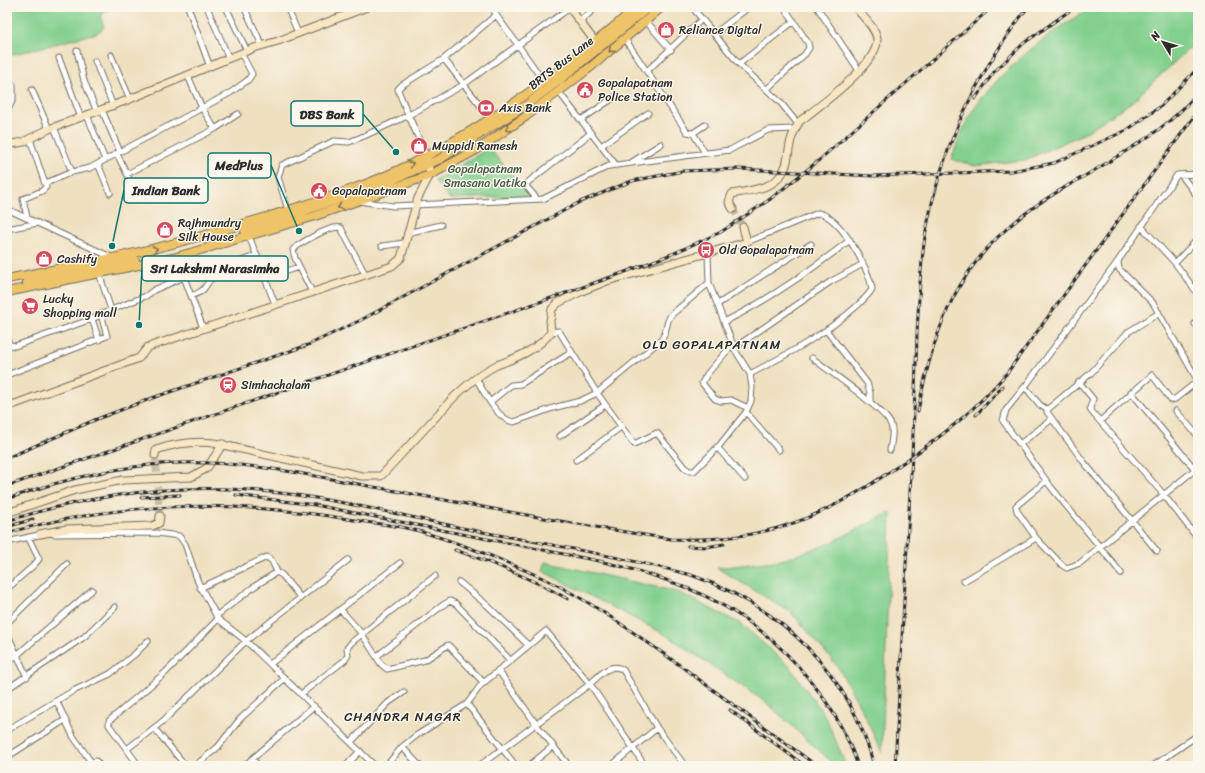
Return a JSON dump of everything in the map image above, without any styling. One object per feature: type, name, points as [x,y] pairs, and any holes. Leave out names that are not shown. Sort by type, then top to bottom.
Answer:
[{"type":"main road","points":[[7,279],[184,242],[288,210],[391,174],[451,143],[490,119],[544,82],[596,43],[637,7]]},
{"type":"main road","name":"BRTS Bus Lane","points":[[7,287],[188,249],[226,238],[376,187],[429,165],[490,129],[524,106],[567,74],[649,7]]},
{"type":"main road","points":[[7,292],[173,258],[249,236],[358,201],[430,175],[478,149],[558,91],[625,39],[662,7]]},
{"type":"street","points":[[188,7],[210,67]]},
{"type":"street","points":[[207,7],[229,59]]},
{"type":"street","points":[[46,183],[72,172],[82,171],[98,164],[230,93],[251,77],[244,52],[226,7]]},
{"type":"street","points":[[244,7],[262,45]]},
{"type":"street","points":[[287,7],[298,33]]},
{"type":"street","points":[[7,145],[12,145],[30,139],[52,128],[113,106],[244,52],[367,7]]},
{"type":"street","points":[[493,7],[496,15],[544,82]]},
{"type":"street","points":[[288,210],[278,177],[282,165],[334,141],[349,142],[409,115],[463,85],[570,7],[596,43]]},
{"type":"street","points":[[580,21],[597,7]]},
{"type":"street","points":[[692,7],[749,75],[767,89],[796,127]]},
{"type":"street","points":[[714,34],[749,7]]},
{"type":"street","points":[[767,89],[808,51],[808,43],[784,7]]},
{"type":"street","points":[[817,7],[860,72]]},
{"type":"street","points":[[733,209],[729,202],[732,194],[770,186],[783,173],[796,127],[860,72],[877,41],[876,34],[855,7]]},
{"type":"street","points":[[7,407],[139,358],[148,347],[395,264],[400,258],[416,204],[430,175],[426,156],[399,95],[398,89],[444,59],[496,15]]},
{"type":"street","points":[[647,71],[671,50],[702,19]]},
{"type":"street","points":[[646,21],[671,50]]},
{"type":"street","points":[[739,64],[794,21]]},
{"type":"street","points":[[625,39],[687,132],[693,133],[705,124]]},
{"type":"street","points":[[77,51],[84,81],[118,153],[133,188],[132,192]]},
{"type":"street","points":[[111,55],[130,99]]},
{"type":"street","points":[[59,58],[84,117],[105,160]]},
{"type":"street","points":[[444,59],[490,119]]},
{"type":"street","points":[[95,61],[113,106]]},
{"type":"street","points":[[188,76],[202,108],[215,129]]},
{"type":"street","points":[[7,112],[13,99],[13,85]]},
{"type":"street","points":[[32,90],[52,128],[72,172]]},
{"type":"street","points":[[558,91],[616,166]]},
{"type":"street","points":[[581,120],[616,96]]},
{"type":"street","points":[[601,146],[648,113]]},
{"type":"street","points":[[127,174],[215,129],[238,114]]},
{"type":"street","points":[[358,201],[393,206],[543,199],[609,166],[730,150],[768,130],[796,127]]},
{"type":"street","points":[[537,199],[527,188],[527,183],[591,133]]},
{"type":"street","points":[[693,133],[705,153]]},
{"type":"street","points":[[27,217],[23,199],[44,190],[46,183],[30,139]]},
{"type":"street","points":[[629,164],[661,144]]},
{"type":"street","points":[[98,164],[110,193]]},
{"type":"street","points":[[1121,573],[1046,481],[1003,421],[1003,418],[1006,410],[1025,387],[1118,261],[1177,175],[1198,174]]},
{"type":"street","points":[[1181,175],[1198,197]]},
{"type":"street","points":[[7,209],[113,258]]},
{"type":"street","points":[[155,455],[156,450],[172,446],[200,442],[223,444],[235,448],[362,476],[381,476],[455,396],[476,378],[528,351],[545,340],[551,332],[550,321],[552,309],[558,303],[607,281],[747,242],[818,212],[823,213],[830,218],[850,240],[863,264],[871,285],[870,292],[843,317],[826,330],[784,356],[750,374]]},
{"type":"street","points":[[7,229],[38,223]]},
{"type":"street","points":[[407,232],[441,225]]},
{"type":"street","points":[[743,226],[747,242]]},
{"type":"street","points":[[1141,226],[1196,285],[1198,294]]},
{"type":"street","points":[[312,292],[293,254],[294,248],[308,239],[338,227],[341,228],[365,274]]},
{"type":"street","points":[[249,236],[275,304]]},
{"type":"street","points":[[1175,263],[1198,239]]},
{"type":"street","points":[[724,322],[749,310],[770,297],[850,240]]},
{"type":"street","points":[[382,246],[404,243]]},
{"type":"street","points":[[718,304],[811,244]]},
{"type":"street","points":[[551,332],[559,331],[596,393],[621,427],[636,444],[657,433],[684,467],[689,471],[694,471],[717,447],[747,410],[751,401],[752,387],[750,374],[733,346],[709,283],[708,253]]},
{"type":"street","points":[[190,296],[205,289],[210,279],[220,271],[257,255]]},
{"type":"street","points":[[173,258],[184,277],[203,328]]},
{"type":"street","points":[[1100,421],[1152,375],[1170,398],[1175,399],[1198,381],[1159,313],[1146,294],[1119,269],[1118,261]]},
{"type":"street","points":[[779,450],[747,410],[731,400],[721,401],[715,399],[702,383],[707,374],[733,346],[830,282],[863,264]]},
{"type":"street","points":[[265,278],[299,267]]},
{"type":"street","points":[[99,273],[111,310]]},
{"type":"street","points":[[7,339],[10,345],[15,346],[92,319],[146,296],[154,290],[184,277]]},
{"type":"street","points":[[476,378],[490,402],[505,419],[514,422],[553,408],[580,401],[596,393],[661,340],[666,334],[667,322],[671,315],[709,283]]},
{"type":"street","points":[[1048,410],[1056,400],[1104,361],[1128,332],[1159,313]]},
{"type":"street","points":[[7,375],[107,336],[101,314]]},
{"type":"street","points":[[92,319],[99,340]]},
{"type":"street","points":[[826,330],[867,384],[870,394],[870,401]]},
{"type":"street","points":[[490,402],[511,385],[521,384],[572,352]]},
{"type":"street","points":[[812,358],[870,401],[891,425],[890,450]]},
{"type":"street","points":[[1079,382],[1093,399],[1090,408],[1164,495],[1198,539]]},
{"type":"street","points":[[1025,387],[1040,405],[1048,410],[1052,418],[1083,461],[1157,551]]},
{"type":"street","points":[[1046,481],[1016,506],[1017,511],[1036,538],[1056,560],[1068,568],[1080,563],[1100,548],[1197,470],[1131,392]]},
{"type":"street","points":[[560,436],[605,405]]},
{"type":"street","points":[[1176,411],[1198,436]]},
{"type":"street","points":[[1020,444],[1052,418]]},
{"type":"street","points":[[576,460],[621,427]]},
{"type":"street","points":[[7,513],[75,490],[123,480],[191,477],[207,468],[223,444]]},
{"type":"street","points":[[717,447],[745,480]]},
{"type":"street","points":[[7,542],[67,529],[152,526],[159,523],[160,516]]},
{"type":"street","points":[[40,534],[157,533],[176,535],[181,538],[185,544],[200,588],[217,617],[246,641],[286,678],[375,766]]},
{"type":"street","points":[[7,589],[39,559],[28,537]]},
{"type":"street","points":[[964,581],[1036,538]]},
{"type":"street","points":[[200,588],[267,557],[272,561],[277,572],[282,575],[300,598]]},
{"type":"street","points":[[127,749],[154,728],[246,641],[348,560]]},
{"type":"street","points":[[270,664],[400,563]]},
{"type":"street","points":[[7,623],[67,564]]},
{"type":"street","points":[[139,766],[109,725],[109,721],[166,672],[217,617],[260,582],[277,572]]},
{"type":"street","points":[[301,694],[345,660],[348,655],[348,646],[435,576]]},
{"type":"street","points":[[459,582],[487,605],[528,645]]},
{"type":"street","points":[[7,661],[16,656],[92,590]]},
{"type":"street","points":[[377,656],[450,601],[456,604],[511,661]]},
{"type":"street","points":[[7,689],[27,677],[84,637],[115,607]]},
{"type":"street","points":[[341,610],[362,634],[387,669],[425,660],[448,645],[484,683]]},
{"type":"street","points":[[386,766],[402,747],[417,735],[467,704],[484,683],[498,670],[511,661],[541,634],[548,632],[590,684],[645,766]]},
{"type":"street","points":[[7,633],[16,656],[27,677]]},
{"type":"street","points":[[7,730],[86,684],[110,674],[135,654],[148,641]]},
{"type":"street","points":[[479,766],[612,666],[618,666],[622,670],[657,728],[685,766]]},
{"type":"street","points":[[498,670],[536,724],[569,766]]},
{"type":"street","points":[[195,766],[218,747],[240,719],[286,678]]},
{"type":"street","points":[[351,742],[388,703],[404,692]]},
{"type":"street","points":[[57,702],[65,720],[89,760],[92,762],[96,761],[100,766]]},
{"type":"street","points":[[467,704],[516,766]]},
{"type":"street","points":[[244,766],[314,706]]},
{"type":"street","points":[[7,757],[65,720]]},
{"type":"street","points":[[154,728],[186,766]]},
{"type":"street","points":[[611,766],[632,747],[657,728]]},
{"type":"street","points":[[1153,766],[1198,735]]},
{"type":"street","points":[[529,766],[553,746]]},
{"type":"street","points":[[402,747],[420,766]]},
{"type":"street","points":[[346,766],[360,752]]},
{"type":"street","points":[[252,759],[259,766]]},
{"type":"green space","points":[[7,7],[113,7],[100,15],[104,27],[97,33],[7,56]]},
{"type":"green space","points":[[1092,7],[1198,7],[1198,40],[1133,101],[1083,134],[1025,160],[975,166],[951,159],[970,115],[986,93],[1028,52],[1059,28]]},
{"type":"green space","name":"Gopalapatnam Smasana Vatika","points":[[489,148],[530,196],[450,199],[435,181]]},
{"type":"green space","points":[[891,512],[882,753],[862,710],[838,667],[792,613],[717,568],[782,560],[828,544]]},
{"type":"green space","points":[[545,562],[678,592],[741,624],[789,666],[826,717],[846,766],[836,766],[767,703],[668,636],[542,571]]},
{"type":"tunnel","points":[[733,209],[743,227]]},
{"type":"tunnel","points":[[155,455],[160,516]]},
{"type":"railway","points":[[7,486],[612,277],[672,254],[721,232],[769,200],[817,162],[992,7]]},
{"type":"railway","points":[[895,766],[916,378],[919,294],[922,256],[926,231],[941,171],[951,141],[977,85],[993,58],[1028,7]]},
{"type":"railway","points":[[975,99],[994,72],[1024,43],[1075,7]]},
{"type":"railway","points":[[7,458],[97,419],[155,397],[308,345],[361,320],[580,202],[632,181],[683,171],[738,169],[873,176],[1011,171],[1054,163],[1127,130],[1161,106],[1198,68]]},
{"type":"railway","points":[[918,411],[924,380],[941,324],[953,298],[967,274],[984,251],[1005,230],[1038,204],[1127,151],[1165,125],[1188,104],[1198,92]]},
{"type":"railway","points":[[7,499],[56,483],[106,471],[158,464],[209,463],[252,466],[295,472],[562,521],[671,539],[706,539],[737,536],[767,531],[795,523],[822,512],[848,498],[919,452],[946,432],[995,387],[1007,373],[1198,111]]},
{"type":"railway","points":[[976,415],[1003,386]]},
{"type":"railway","points":[[7,521],[66,505],[126,494],[187,489],[248,490],[304,496],[360,506],[472,530],[609,556],[691,575],[723,588],[754,605],[782,624],[807,647],[829,672],[848,701],[863,732],[874,766]]},
{"type":"railway","points":[[141,497],[180,495]]},
{"type":"railway","points":[[236,495],[315,505],[599,561],[662,578],[691,589],[744,618],[768,637],[791,659],[827,703],[844,733],[858,766]]},
{"type":"railway","points":[[7,533],[51,522],[94,514],[137,509],[179,507],[266,509],[309,513],[419,531],[484,553],[565,589],[618,622],[685,669],[817,766]]},
{"type":"railway","points":[[7,527],[33,519]]},
{"type":"railway","points":[[688,546],[706,547],[724,544]]},
{"type":"railway","points":[[455,550],[513,572],[568,599]]},
{"type":"railway","points":[[730,710],[805,766]]},
{"type":"place","name":"Reliance Digital","points":[[666,30]]},
{"type":"place","name":"Gopalapatnam Police Station","points":[[585,90]]},
{"type":"place","name":"Axis Bank","points":[[486,108]]},
{"type":"place","name":"Muppidi Ramesh","points":[[419,146]]},
{"type":"place","name":"DBS Bank","points":[[396,152]]},
{"type":"place","name":"Gopalapatnam","points":[[319,191]]},
{"type":"place","name":"Rajhmundry Silk House","points":[[165,230]]},
{"type":"place","name":"MedPlus","points":[[299,231]]},
{"type":"place","name":"Indian Bank","points":[[112,246]]},
{"type":"place","name":"Old Gopalapatnam","points":[[706,250]]},
{"type":"place","name":"Cashify","points":[[44,259]]},
{"type":"place","name":"Lucky Shopping mall","points":[[30,306]]},
{"type":"place","name":"Sri Lakshmi Narasimha","points":[[139,325]]},
{"type":"place","name":"Simhachalam","points":[[228,385]]},
{"type":"district","name":"OLD GOPALAPATNAM","points":[[712,344]]},
{"type":"district","name":"CHANDRA NAGAR","points":[[403,716]]}]
